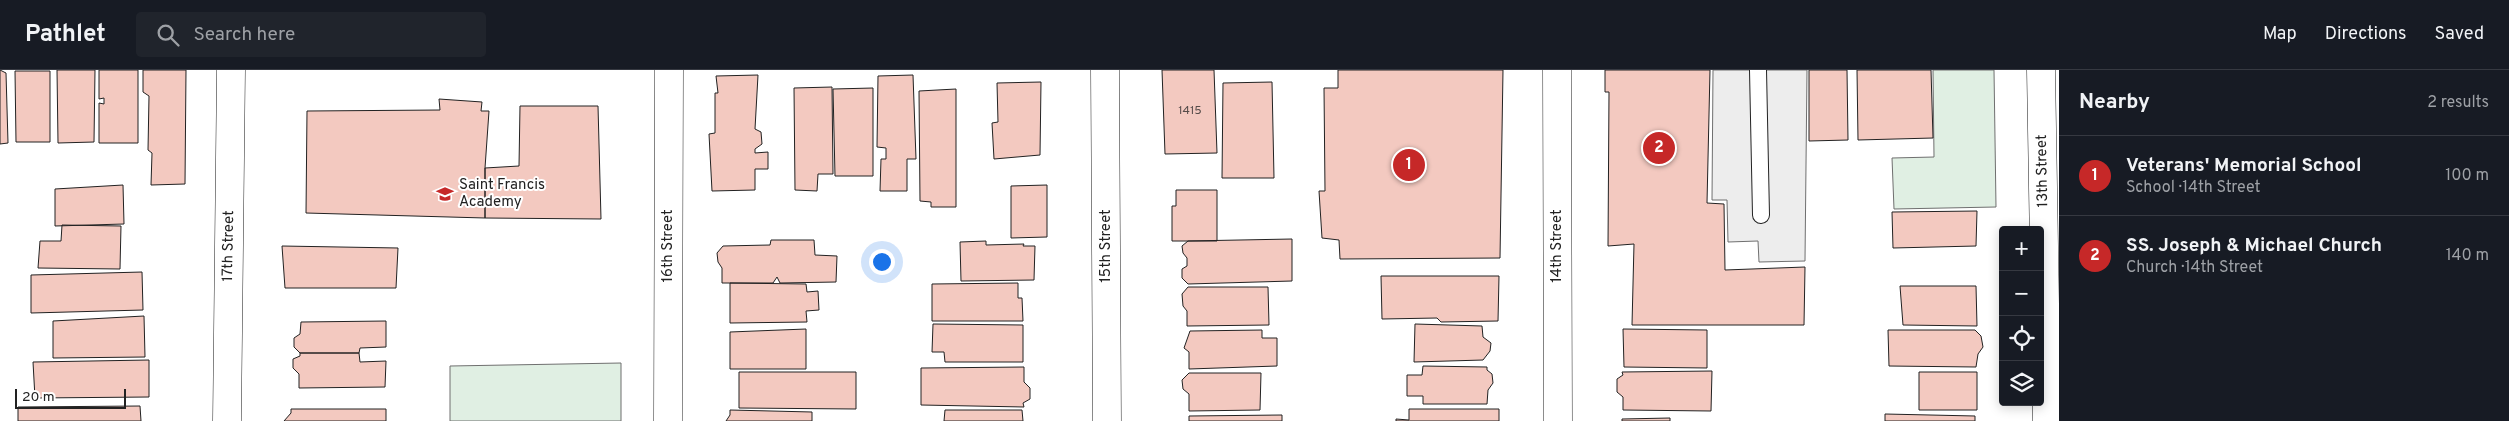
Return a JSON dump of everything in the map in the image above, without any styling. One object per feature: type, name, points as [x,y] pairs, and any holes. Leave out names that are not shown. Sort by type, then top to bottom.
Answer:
[{"type":"street","name":"17th Street","points":[[227,421],[231,70]]},
{"type":"street","name":"16th Street","points":[[668,421],[669,70]]},
{"type":"street","name":"15th Street","points":[[1105,70],[1107,421]]},
{"type":"street","name":"14th Street","points":[[1557,70],[1558,421]]},
{"type":"street","name":"13th Street","points":[[2041,70],[2047,421]]},
{"type":"lane","points":[[1758,70],[1761,215]]},
{"type":"green space","points":[[1933,70],[1994,70],[1996,207],[1894,209],[1892,158],[1934,157]]},
{"type":"green space","points":[[621,363],[621,421],[450,421],[450,366]]},
{"type":"shaded area","points":[[1713,70],[1807,70],[1805,261],[1759,262],[1758,241],[1728,242],[1727,200],[1712,200]]},
{"type":"building","points":[[0,70],[6,73],[8,143],[0,144]]},
{"type":"building","points":[[57,70],[95,70],[94,142],[58,143]]},
{"type":"building","points":[[99,70],[138,70],[138,143],[99,143],[99,103],[104,104],[104,98],[99,99]]},
{"type":"building","points":[[143,70],[186,70],[185,184],[151,185],[152,153],[148,150],[149,96],[143,92]]},
{"type":"building","points":[[1162,70],[1214,70],[1217,153],[1165,154]]},
{"type":"building","points":[[1338,70],[1503,70],[1500,258],[1340,259],[1339,240],[1322,238],[1319,191],[1325,191],[1324,88],[1338,88]]},
{"type":"building","points":[[1605,70],[1710,70],[1707,203],[1724,204],[1725,270],[1805,267],[1804,325],[1632,325],[1634,244],[1608,246],[1609,92],[1605,92]]},
{"type":"building","points":[[1809,70],[1847,70],[1848,140],[1809,141]]},
{"type":"building","points":[[1857,70],[1931,70],[1933,138],[1858,140]]},
{"type":"building","points":[[15,71],[50,71],[50,142],[16,142]]},
{"type":"building","points":[[758,75],[755,129],[761,132],[762,144],[755,149],[755,153],[768,152],[768,169],[755,169],[755,190],[712,191],[709,134],[715,133],[715,93],[718,93],[716,76]]},
{"type":"building","points":[[913,75],[916,159],[907,159],[907,191],[880,191],[881,159],[886,159],[886,148],[877,147],[878,76]]},
{"type":"building","points":[[1041,82],[1040,155],[994,159],[992,123],[998,122],[997,83]]},
{"type":"building","points":[[1272,82],[1274,178],[1222,178],[1223,83]]},
{"type":"building","points":[[832,87],[833,174],[818,174],[817,191],[795,190],[794,88]]},
{"type":"building","points":[[873,88],[873,176],[835,176],[833,89]]},
{"type":"building","points":[[956,89],[956,207],[931,207],[931,202],[920,201],[919,91]]},
{"type":"building","points":[[439,99],[482,102],[481,111],[489,111],[485,168],[485,218],[306,213],[307,111],[440,110]]},
{"type":"building","points":[[520,106],[598,106],[601,219],[485,218],[485,168],[519,166]]},
{"type":"building","points":[[123,185],[124,224],[55,226],[55,189]]},
{"type":"building","points":[[1047,185],[1047,237],[1011,238],[1011,186]]},
{"type":"building","points":[[1176,190],[1217,190],[1217,241],[1172,241],[1172,206],[1176,206]]},
{"type":"building","points":[[1977,211],[1976,246],[1893,248],[1892,212]]},
{"type":"building","points":[[62,225],[121,226],[120,269],[38,268],[40,241],[61,241]]},
{"type":"building","points":[[1292,239],[1292,281],[1188,284],[1182,278],[1182,269],[1187,266],[1187,258],[1183,253],[1182,246],[1188,241]]},
{"type":"building","points":[[771,240],[814,240],[815,255],[837,256],[836,282],[780,283],[777,277],[773,283],[722,283],[722,268],[718,262],[717,253],[723,246],[770,245]]},
{"type":"building","points":[[986,241],[986,245],[1024,244],[1023,246],[1035,246],[1034,280],[961,281],[960,242]]},
{"type":"building","points":[[282,246],[398,248],[396,288],[285,288]]},
{"type":"building","points":[[142,272],[143,310],[31,313],[31,275]]},
{"type":"building","points":[[1381,276],[1499,276],[1498,321],[1441,322],[1437,318],[1382,319]]},
{"type":"building","points":[[730,283],[806,284],[807,292],[818,291],[819,310],[806,311],[807,322],[730,323]]},
{"type":"building","points":[[1018,283],[1018,298],[1022,298],[1023,321],[932,321],[932,284]]},
{"type":"building","points":[[1900,286],[1976,286],[1977,326],[1903,325]]},
{"type":"building","points":[[1188,287],[1268,287],[1269,325],[1187,326],[1187,311],[1183,306],[1182,294]]},
{"type":"building","points":[[144,316],[145,357],[53,358],[53,321]]},
{"type":"building","points":[[386,321],[386,347],[360,348],[359,353],[300,353],[294,347],[294,338],[300,334],[301,322]]},
{"type":"building","points":[[933,324],[1023,325],[1023,362],[945,362],[944,352],[932,352]]},
{"type":"building","points":[[1415,324],[1482,326],[1483,337],[1491,343],[1490,351],[1483,360],[1414,362]]},
{"type":"building","points":[[806,329],[806,369],[730,369],[730,332]]},
{"type":"building","points":[[1623,329],[1707,330],[1707,368],[1624,367]]},
{"type":"building","points":[[1262,330],[1262,338],[1277,338],[1277,366],[1189,369],[1189,352],[1184,348],[1190,331]]},
{"type":"building","points":[[1888,330],[1975,330],[1981,336],[1983,347],[1978,354],[1976,367],[1889,366]]},
{"type":"building","points":[[300,353],[359,353],[360,362],[386,361],[385,387],[299,388],[299,374],[293,368],[293,359],[300,356]]},
{"type":"building","points":[[149,360],[149,397],[35,398],[33,362]]},
{"type":"building","points":[[1423,366],[1487,367],[1487,370],[1492,374],[1493,383],[1488,390],[1487,404],[1423,404],[1423,396],[1407,396],[1407,375],[1422,375]]},
{"type":"building","points":[[1024,367],[1024,382],[1030,388],[1030,399],[1023,403],[1024,407],[921,405],[921,368]]},
{"type":"building","points":[[1712,371],[1711,411],[1623,410],[1623,397],[1617,392],[1617,379],[1623,375],[1622,372]]},
{"type":"building","points":[[739,372],[856,372],[856,409],[739,408]]},
{"type":"building","points":[[1919,372],[1977,372],[1977,410],[1919,410]]},
{"type":"building","points":[[1189,373],[1261,373],[1260,410],[1189,411],[1189,394],[1183,389],[1182,380]]},
{"type":"building","points":[[140,406],[141,421],[18,421],[18,407]]},
{"type":"building","points":[[291,409],[386,409],[386,421],[284,421],[291,413]]},
{"type":"building","points":[[1409,409],[1499,409],[1499,421],[1396,421],[1396,419],[1409,420]]},
{"type":"building","points":[[730,410],[812,412],[812,421],[726,421],[730,415]]},
{"type":"building","points":[[945,410],[1022,410],[1023,421],[944,421]]},
{"type":"building","points":[[1885,414],[1975,416],[1975,421],[1885,421]]},
{"type":"building","points":[[1282,415],[1282,421],[1189,421],[1189,416]]},
{"type":"building","points":[[1670,418],[1670,421],[1622,421],[1622,419]]},
{"type":"place","name":"SS. Joseph & Michael Church","points":[[1659,148]]},
{"type":"place","name":"Veterans' Memorial School","points":[[1409,165]]},
{"type":"place","name":"Saint Francis Academy","points":[[445,194]]}]
